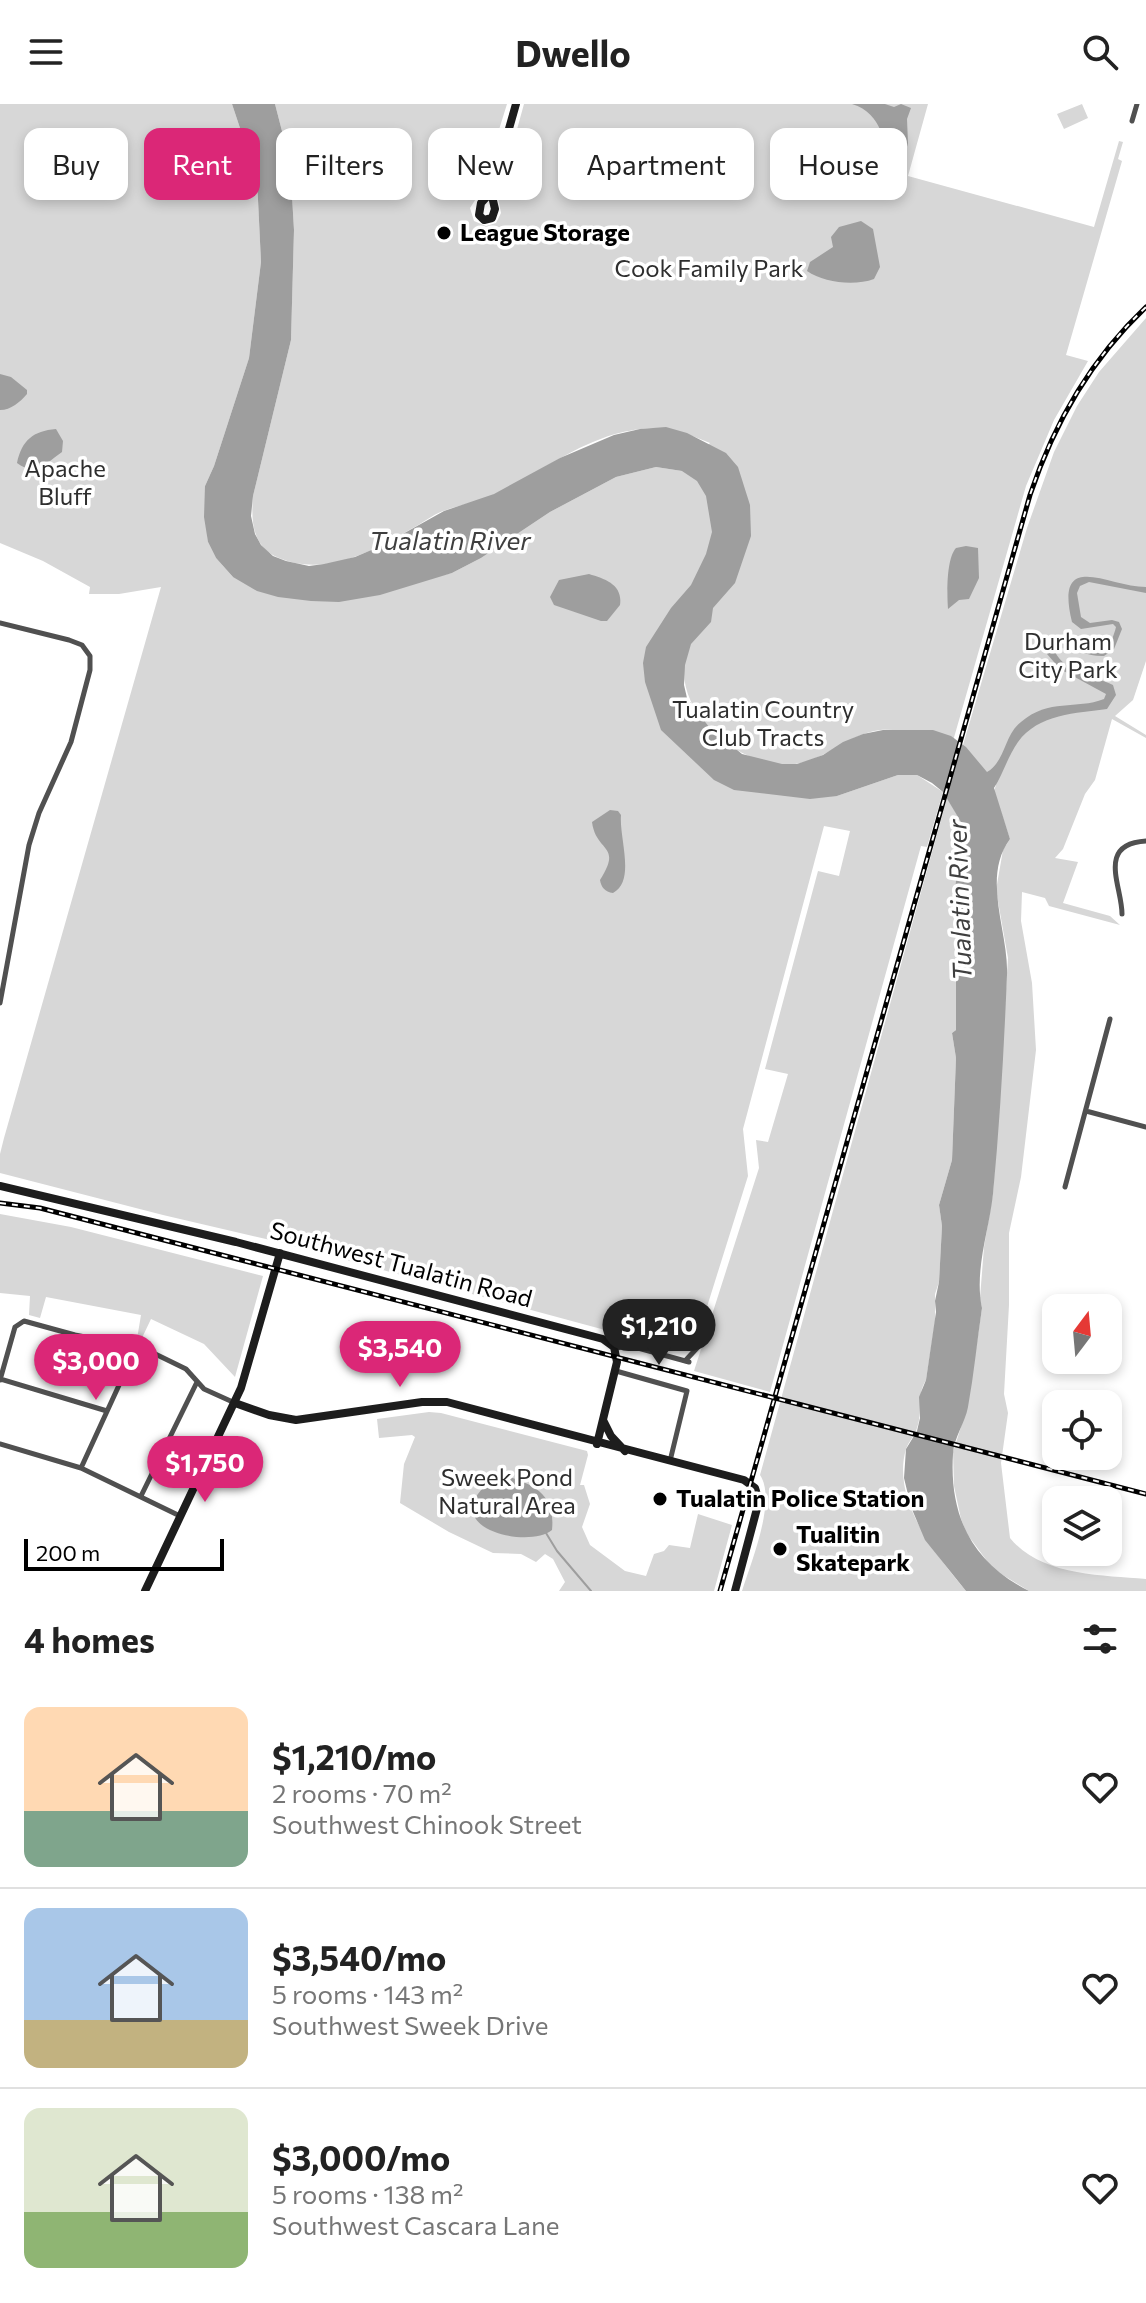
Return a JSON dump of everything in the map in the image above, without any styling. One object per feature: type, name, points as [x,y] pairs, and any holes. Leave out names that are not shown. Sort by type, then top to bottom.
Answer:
[{"type":"main road","points":[[509,128],[516,104]]},
{"type":"main road","name":"Southwest Tualatin Road","points":[[0,1186],[280,1253],[596,1336],[615,1349]]},
{"type":"main road","points":[[145,1591],[249,1368],[280,1253]]},
{"type":"main road","points":[[597,1444],[616,1371],[615,1349]]},
{"type":"main road","points":[[235,1403],[269,1415],[296,1420],[441,1402],[744,1480],[757,1490],[758,1507],[735,1591]]},
{"type":"main road","points":[[603,1420],[611,1436],[626,1451]]},
{"type":"street","points":[[1132,121],[1137,104]]},
{"type":"street","points":[[0,623],[69,640],[82,645],[90,656],[90,670],[71,742],[39,813],[29,845],[0,1003]]},
{"type":"street","points":[[1122,914],[1121,893],[1114,878],[1115,861],[1126,847],[1146,841]]},
{"type":"street","points":[[1065,1187],[1110,1019]]},
{"type":"street","points":[[1086,1111],[1146,1127]]},
{"type":"street","points":[[107,1411],[0,1380],[15,1327],[19,1323],[31,1322],[86,1337],[137,1346],[180,1365],[214,1394],[235,1403]]},
{"type":"street","points":[[615,1349],[627,1345],[687,1361],[698,1347],[704,1330]]},
{"type":"street","points":[[81,1468],[137,1346]]},
{"type":"street","points":[[616,1371],[687,1391],[670,1461]]},
{"type":"street","points":[[141,1496],[197,1382]]},
{"type":"street","points":[[0,1444],[81,1468],[181,1516]]},
{"type":"green space","points":[[0,104],[232,104],[240,128],[144,128],[144,200],[258,200],[261,262],[249,358],[205,486],[208,542],[216,558],[233,577],[417,581],[452,573],[481,558],[550,512],[616,477],[656,467],[682,471],[710,443],[664,429],[615,434],[583,446],[495,494],[439,513],[380,546],[347,559],[313,565],[296,563],[270,553],[255,532],[253,496],[291,340],[292,200],[412,200],[412,128],[281,128],[275,104],[507,104],[500,128],[428,128],[428,200],[475,200],[470,208],[474,221],[486,226],[496,223],[501,213],[498,200],[542,200],[542,128],[517,128],[524,104],[928,104],[908,176],[1094,227],[1119,141],[1123,142],[1118,159],[1122,161],[1066,355],[1088,361],[1054,420],[1026,486],[953,741],[880,730],[858,736],[806,762],[776,764],[738,751],[722,740],[742,755],[837,796],[898,775],[917,775],[943,792],[927,847],[921,846],[770,1392],[694,1371],[759,1168],[756,1140],[768,1142],[788,1074],[765,1069],[818,871],[839,876],[850,831],[824,826],[743,1129],[748,1176],[697,1330],[611,1306],[605,1330],[279,1242],[0,1173],[4,1138],[161,587],[119,594],[89,594],[90,587],[43,561],[0,543]],"holes":[[[684,672],[694,708],[706,725],[721,738],[707,728],[679,688]]]},
{"type":"green space","points":[[1082,104],[1088,118],[1064,129],[1057,114]]},
{"type":"green space","name":"Durham City Park","points":[[1146,318],[1146,661],[1133,700],[1115,716],[1146,735],[1146,738],[1112,719],[1095,780],[1085,794],[1063,849],[1055,858],[1078,862],[1063,903],[1110,916],[1120,925],[1049,906],[1045,898],[1022,892],[1021,921],[1032,983],[1036,1050],[1021,1177],[1009,1233],[1004,1394],[1008,1413],[1001,1463],[1010,1538],[1023,1551],[1042,1562],[1042,1566],[1146,1579],[1146,1591],[1029,1591],[993,1569],[967,1534],[954,1486],[953,1452],[967,1408],[982,1308],[984,1247],[993,1193],[1008,958],[996,890],[1003,850],[1010,839],[994,791],[996,785],[963,745],[1027,528],[1054,452],[1077,406],[1099,372]]},
{"type":"green space","points":[[947,798],[961,821],[962,835],[955,888],[956,929],[960,941],[956,951],[956,1030],[952,1033],[956,1058],[952,1160],[939,1205],[942,1226],[939,1282],[926,1380],[921,1392],[919,1422],[906,1449],[903,1468],[910,1507],[919,1526],[966,1591],[742,1591],[764,1515],[766,1500],[760,1475]]},
{"type":"green space","points":[[0,1214],[71,1227],[263,1276],[235,1377],[204,1344],[151,1319],[141,1340],[137,1339],[141,1315],[46,1297],[40,1318],[29,1315],[30,1296],[0,1293]]},
{"type":"green space","name":"Sweek Pond Natural Area","points":[[429,1412],[587,1451],[580,1485],[584,1485],[590,1504],[582,1527],[590,1545],[625,1571],[646,1576],[654,1554],[664,1551],[669,1545],[690,1548],[698,1514],[732,1525],[714,1591],[559,1591],[565,1582],[553,1559],[545,1554],[536,1562],[521,1554],[493,1553],[400,1503],[404,1464],[415,1437],[379,1438],[377,1419]]},
{"type":"water","name":"Tualatin River","points":[[232,104],[275,104],[281,128],[276,128],[276,200],[292,200],[291,340],[253,496],[251,516],[261,545],[273,556],[309,566],[355,557],[444,511],[494,494],[560,458],[614,435],[666,427],[687,433],[726,453],[738,467],[750,505],[751,536],[735,583],[713,608],[711,622],[691,644],[685,665],[687,698],[709,727],[742,754],[782,764],[797,764],[823,755],[863,734],[883,730],[933,730],[951,736],[966,747],[987,772],[998,761],[1015,727],[1031,715],[1052,707],[1104,699],[1106,694],[1060,669],[1047,654],[1055,637],[1098,650],[1105,648],[1111,640],[1116,627],[1113,624],[1081,629],[1072,622],[1068,599],[1071,585],[1077,578],[1088,577],[1146,587],[1146,593],[1089,582],[1080,586],[1077,593],[1081,617],[1090,623],[1119,622],[1122,629],[1114,649],[1104,656],[1068,649],[1056,649],[1055,652],[1073,669],[1113,685],[1116,695],[1107,709],[1059,716],[1026,733],[1014,747],[994,788],[1010,839],[1002,854],[997,888],[1007,958],[1002,1084],[993,1194],[981,1265],[982,1308],[968,1407],[954,1448],[953,1477],[955,1498],[968,1536],[993,1567],[1029,1591],[966,1591],[925,1540],[911,1507],[904,1478],[906,1449],[917,1431],[919,1397],[926,1380],[939,1282],[942,1226],[939,1205],[952,1160],[956,1058],[952,1033],[956,1030],[956,951],[960,941],[956,929],[955,888],[961,822],[943,792],[917,775],[898,775],[837,796],[810,799],[734,790],[714,780],[661,730],[645,682],[643,663],[646,647],[671,608],[691,585],[706,554],[712,532],[706,496],[697,481],[682,471],[656,467],[616,477],[550,512],[481,558],[452,573],[380,595],[339,602],[278,597],[257,591],[233,577],[216,558],[208,542],[204,517],[205,486],[249,358],[261,262],[258,200],[260,128],[240,128]]},
{"type":"water","points":[[852,104],[894,107],[901,104],[911,108],[907,119],[908,143],[907,147],[907,128],[879,128],[862,109]]},
{"type":"water","points":[[861,221],[873,229],[880,267],[874,279],[840,282],[807,271],[810,262],[833,247],[831,237],[839,227]]},
{"type":"water","points":[[0,374],[11,377],[27,390],[27,394],[15,405],[0,410]]},
{"type":"water","points":[[56,429],[63,441],[62,452],[35,468],[29,469],[17,463],[22,448],[30,438]]},
{"type":"water","points":[[956,548],[978,548],[979,578],[969,599],[959,600],[948,609],[950,560]]},
{"type":"water","points":[[589,574],[607,581],[619,592],[620,605],[607,621],[554,605],[550,597],[559,580]]},
{"type":"water","points":[[610,810],[618,811],[621,815],[625,858],[624,879],[613,893],[602,887],[600,880],[609,854],[594,832],[592,822]]},
{"type":"water","points":[[497,1473],[530,1485],[545,1497],[550,1506],[552,1530],[541,1535],[509,1536],[481,1524],[473,1514],[474,1502]]},
{"type":"waterway","points":[[546,1533],[591,1591]]},
{"type":"railway","points":[[720,1591],[1030,495],[1051,443],[1076,394],[1108,348],[1146,307]]},
{"type":"railway","points":[[0,1203],[40,1208],[1146,1494]]},
{"type":"place","name":"League Storage","points":[[444,233]]},
{"type":"place","name":"Tualatin Police Station","points":[[660,1499]]},
{"type":"place","name":"Tualitin Skatepark","points":[[780,1549]]},
{"type":"park label","name":"Cook Family Park","points":[[709,269]]},
{"type":"park label","name":"Apache Bluff","points":[[65,483]]},
{"type":"park label","name":"Tualatin Country Club Tracts","points":[[763,724]]}]
